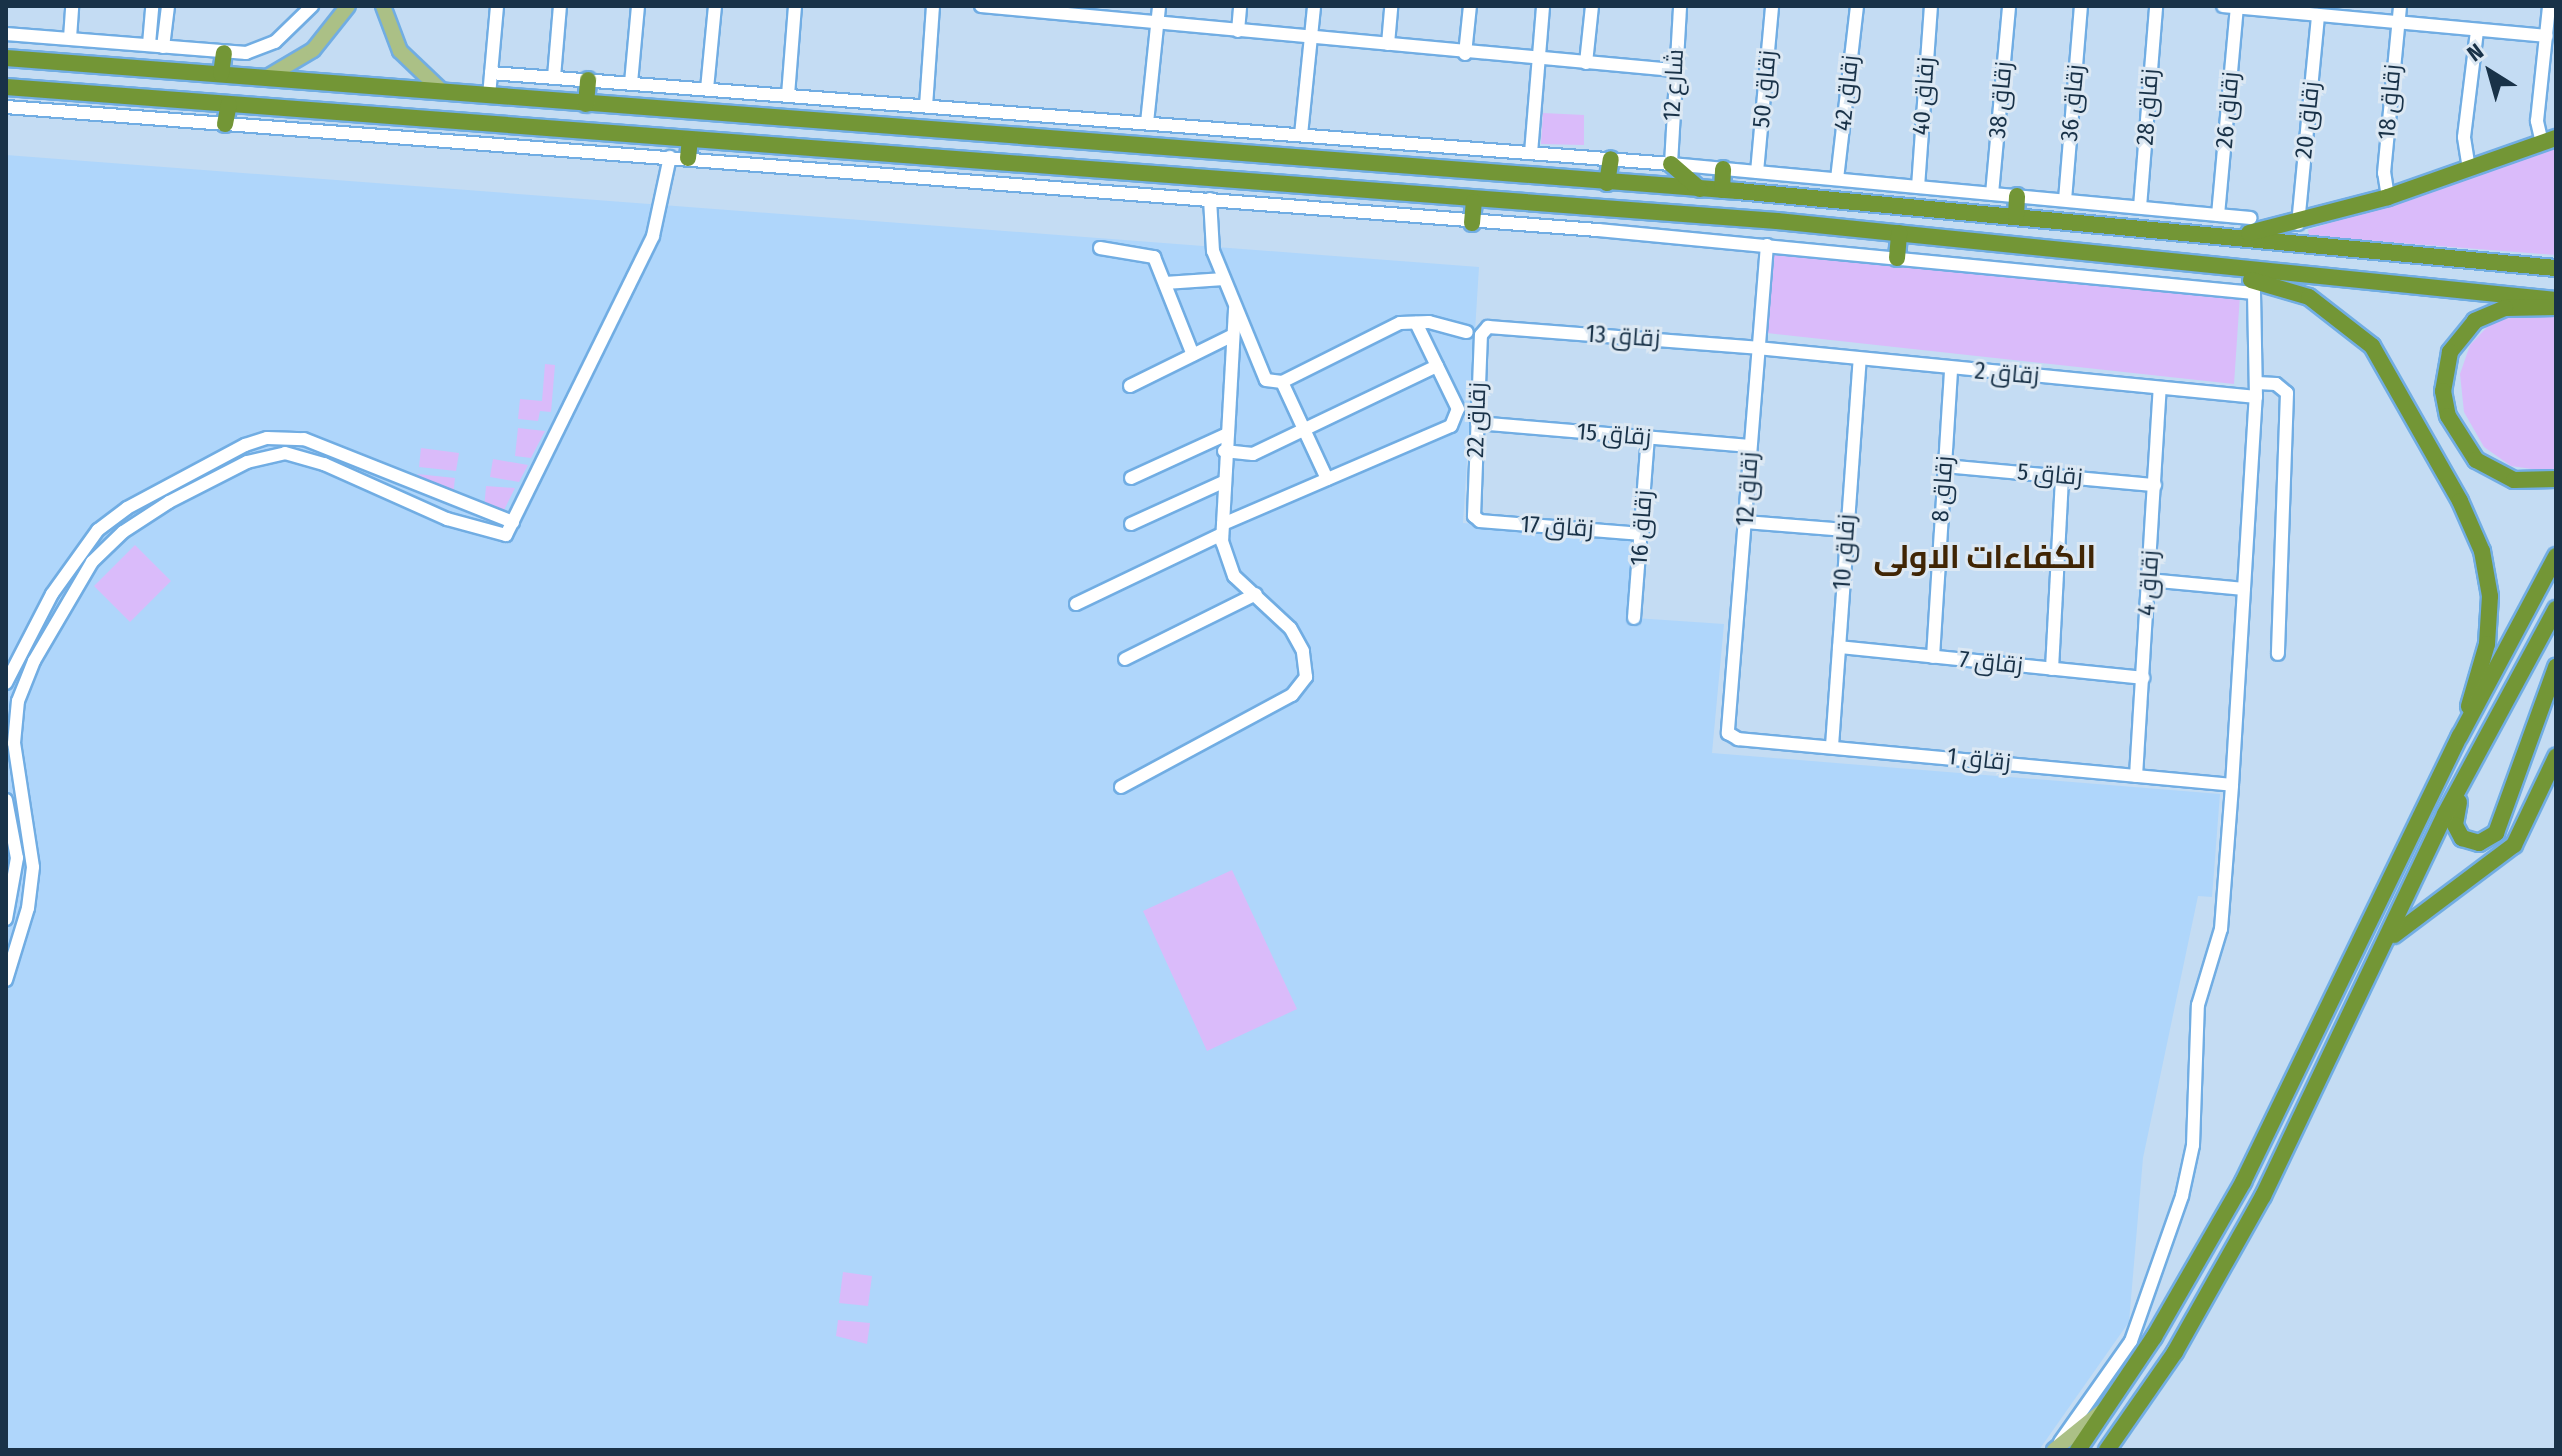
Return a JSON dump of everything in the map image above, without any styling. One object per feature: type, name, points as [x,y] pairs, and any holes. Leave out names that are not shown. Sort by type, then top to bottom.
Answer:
[{"type":"highway","points":[[221,74],[224,53]]},
{"type":"highway","points":[[6,58],[1722,190],[2556,268]]},
{"type":"highway","points":[[586,104],[588,80]]},
{"type":"highway","points":[[6,87],[1899,233],[2556,300]]},
{"type":"highway","points":[[225,124],[229,104]]},
{"type":"highway","points":[[922,157],[925,131]]},
{"type":"highway","points":[[688,158],[690,140]]},
{"type":"highway","points":[[2218,237],[2298,224],[2388,197],[2549,140]]},
{"type":"highway","points":[[1607,183],[1611,159]]},
{"type":"highway","points":[[1671,164],[1700,189]]},
{"type":"highway","points":[[1722,190],[1723,169]]},
{"type":"highway","points":[[2016,216],[2017,196]]},
{"type":"highway","points":[[1472,223],[1474,202]]},
{"type":"highway","points":[[1897,258],[1899,233]]},
{"type":"highway","points":[[2175,263],[2253,287],[2309,297],[2372,346],[2469,518],[2487,567],[2490,616],[2484,658],[2460,736]]},
{"type":"highway","points":[[2556,307],[2505,308],[2475,321],[2450,352],[2443,391],[2448,416],[2476,460],[2514,480],[2556,479]]},
{"type":"highway","points":[[2078,1450],[2154,1337],[2243,1182],[2460,736],[2556,556]]},
{"type":"highway","points":[[2108,1449],[2226,1264],[2475,759],[2556,609]]},
{"type":"highway","points":[[2475,759],[2455,825],[2462,838],[2479,843],[2501,826],[2556,667]]},
{"type":"highway","points":[[2374,966],[2407,922],[2514,845],[2556,757]]},
{"type":"main road","points":[[269,76],[313,50],[348,6]]},
{"type":"main road","points":[[383,6],[400,51],[441,90]]},
{"type":"main road","points":[[2055,1449],[2105,1409]]},
{"type":"street","points":[[70,38],[72,6]]},
{"type":"street","points":[[149,44],[152,6]]},
{"type":"street","points":[[163,47],[168,6]]},
{"type":"street","points":[[6,34],[149,44],[224,53],[266,47],[312,6]]},
{"type":"street","points":[[489,96],[497,6]]},
{"type":"street","points":[[554,77],[560,6]]},
{"type":"street","points":[[631,83],[638,6]]},
{"type":"street","points":[[707,89],[715,6]]},
{"type":"street","points":[[788,95],[795,6]]},
{"type":"street","points":[[926,106],[933,6]]},
{"type":"street","points":[[981,6],[1084,11],[1157,23],[1312,34],[1465,54],[1673,70]]},
{"type":"street","points":[[1147,123],[1159,6]]},
{"type":"street","points":[[1238,31],[1240,6]]},
{"type":"street","points":[[1301,135],[1314,6]]},
{"type":"street","points":[[1388,44],[1391,6]]},
{"type":"street","points":[[1465,54],[1470,6]]},
{"type":"street","points":[[1531,153],[1543,6]]},
{"type":"street","points":[[1586,63],[1592,6]]},
{"type":"street","name":"شارع 12","points":[[1671,164],[1673,70],[1680,6]]},
{"type":"street","name":"زقاق 50","points":[[1757,172],[1772,6]]},
{"type":"street","name":"زقاق 42","points":[[1837,179],[1857,6]]},
{"type":"street","name":"زقاق 40","points":[[1918,187],[1931,6]]},
{"type":"street","name":"زقاق 38","points":[[1992,194],[2009,6]]},
{"type":"street","name":"زقاق 36","points":[[2065,200],[2081,6]]},
{"type":"street","name":"زقاق 28","points":[[2140,207],[2156,6]]},
{"type":"street","points":[[2223,6],[2547,36]]},
{"type":"street","name":"زقاق 18","points":[[2388,197],[2384,173],[2400,6]]},
{"type":"street","points":[[2549,6],[2537,121],[2549,140]]},
{"type":"street","name":"زقاق 26","points":[[2218,215],[2237,7]]},
{"type":"street","name":"زقاق 20","points":[[2298,224],[2318,15]]},
{"type":"street","points":[[2469,169],[2464,137],[2477,31]]},
{"type":"street","points":[[491,73],[1611,159],[2250,218]]},
{"type":"street","points":[[6,107],[1210,199],[2253,287],[2257,383],[2232,785],[2221,929],[2198,1005],[2197,1118],[2182,1196],[2131,1341],[2055,1449]]},
{"type":"street","points":[[6,980],[28,908],[33,867],[14,743],[18,701],[68,601],[109,544],[139,520],[226,472],[285,453],[324,464],[447,519],[506,535],[653,236],[670,157]]},
{"type":"street","points":[[1210,199],[1210,239],[1266,380],[1282,382],[1400,323],[1467,332]]},
{"type":"street","name":"زقاق 12","points":[[1728,733],[1767,245]]},
{"type":"street","points":[[1100,248],[1154,257],[1193,355]]},
{"type":"street","points":[[1165,283],[1224,279]]},
{"type":"street","points":[[1121,787],[1292,695],[1306,677],[1303,651],[1290,628],[1234,576],[1222,529],[1224,451],[1235,308]]},
{"type":"street","points":[[1076,604],[1327,479],[1451,426],[1458,409],[1416,323]]},
{"type":"street","name":"زقاق 13","points":[[1488,327],[1758,348]]},
{"type":"street","name":"زقاق 22","points":[[1474,516],[1481,335],[1488,327]]},
{"type":"street","points":[[1130,386],[1233,335]]},
{"type":"street","name":"زقاق 2","points":[[1758,348],[2256,397]]},
{"type":"street","name":"زقاق 10","points":[[1832,746],[1860,359]]},
{"type":"street","points":[[1224,451],[1253,454],[1305,432],[1437,366]]},
{"type":"street","name":"زقاق 8","points":[[1933,657],[1951,369]]},
{"type":"street","points":[[1282,382],[1327,479]]},
{"type":"street","points":[[2257,383],[2276,384],[2287,393],[2278,654]]},
{"type":"street","name":"زقاق 4","points":[[2136,776],[2160,389]]},
{"type":"street","name":"زقاق 15","points":[[1477,423],[1750,446]]},
{"type":"street","points":[[1131,478],[1225,435]]},
{"type":"street","points":[[6,683],[52,594],[98,530],[127,508],[245,445],[284,436],[304,439],[513,522]]},
{"type":"street","name":"زقاق 16","points":[[1634,618],[1648,438]]},
{"type":"street","name":"زقاق 5","points":[[1945,466],[2155,485]]},
{"type":"street","points":[[2052,669],[2062,477]]},
{"type":"street","points":[[1131,524],[1223,482]]},
{"type":"street","name":"زقاق 17","points":[[1474,516],[1480,521],[1642,534]]},
{"type":"street","points":[[1745,522],[1846,530]]},
{"type":"street","points":[[98,530],[109,544]]},
{"type":"street","points":[[2149,580],[2244,589]]},
{"type":"street","points":[[1125,659],[1256,594]]},
{"type":"street","name":"زقاق 7","points":[[1839,647],[2143,678]]},
{"type":"street","name":"زقاق 1","points":[[1728,733],[1738,739],[2232,785]]},
{"type":"street","points":[[6,800],[17,858],[6,919]]},
{"type":"shaded area","points":[[1543,113],[1584,115],[1584,145],[1541,144]]},
{"type":"shaded area","points":[[2556,148],[2556,255],[2309,236],[2308,230]]},
{"type":"shaded area","points":[[6,155],[1479,267],[1463,523],[1640,539],[1635,618],[1724,624],[1712,753],[2220,794],[2212,897],[2198,896],[2143,1158],[2129,1322],[2039,1450],[6,1450]]},
{"type":"shaded area","points":[[1770,253],[2240,295],[2234,384],[1767,333]]},
{"type":"shaded area","points":[[2513,313],[2556,316],[2556,468],[2546,471],[2511,466],[2484,447],[2464,412],[2460,374],[2470,345],[2490,324]]},
{"type":"shaded area","points":[[545,364],[555,365],[551,412],[540,411],[538,421],[518,419],[520,399],[542,401]]},
{"type":"shaded area","points":[[518,428],[545,431],[531,458],[515,456]]},
{"type":"shaded area","points":[[421,448],[459,453],[456,471],[419,467]]},
{"type":"shaded area","points":[[493,459],[528,465],[519,482],[490,477]]},
{"type":"shaded area","points":[[417,474],[455,478],[453,496]]},
{"type":"shaded area","points":[[486,486],[515,488],[503,512],[484,510]]},
{"type":"shaded area","points":[[135,545],[171,581],[130,622],[94,586]]},
{"type":"shaded area","points":[[1232,870],[1297,1009],[1207,1051],[1143,911]]},
{"type":"shaded area","points":[[843,1272],[872,1276],[868,1306],[839,1303]]},
{"type":"shaded area","points":[[838,1320],[870,1323],[867,1344],[836,1336]]},
{"type":"district","name":"الكفاءات الاولى","points":[[1985,557]]}]
